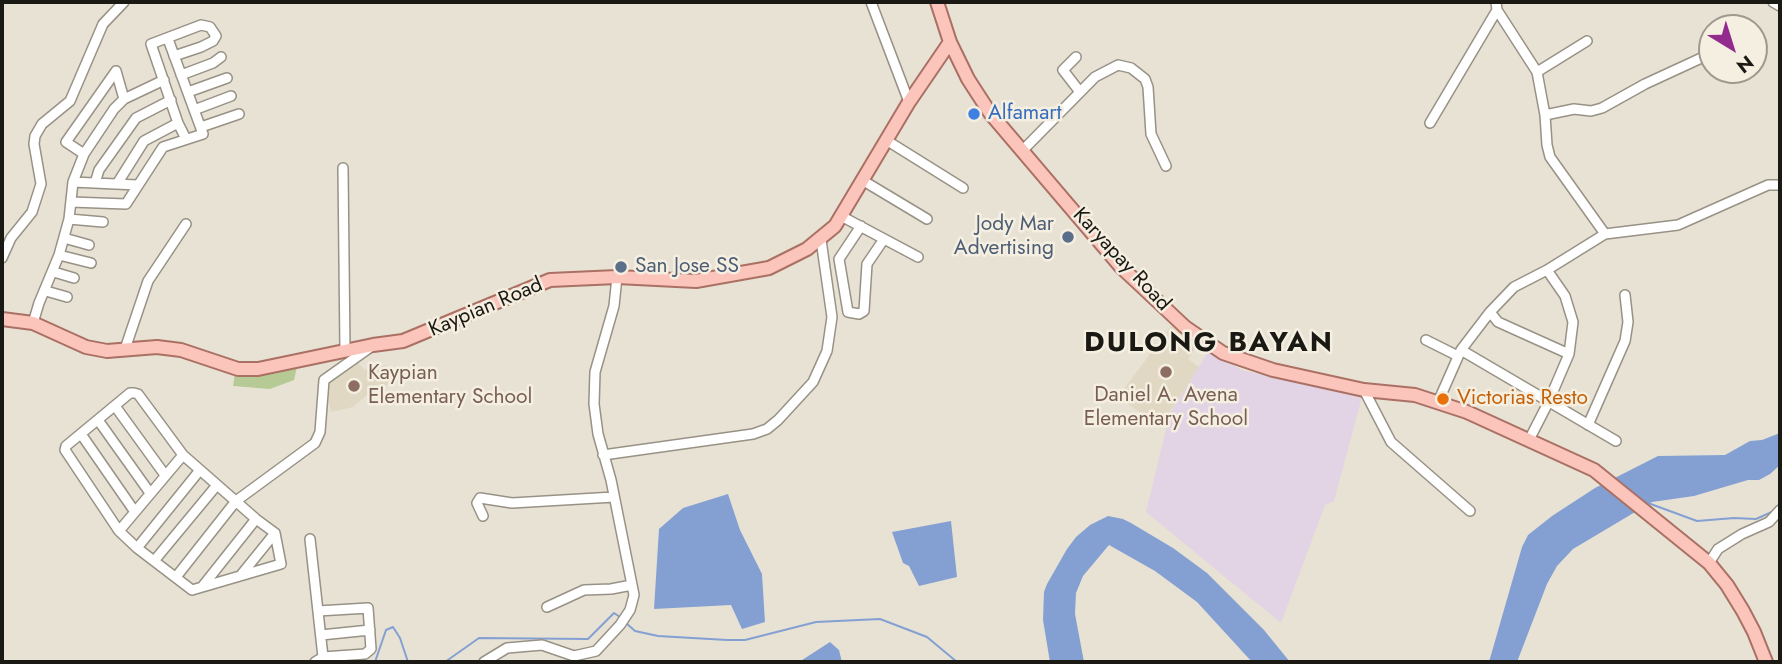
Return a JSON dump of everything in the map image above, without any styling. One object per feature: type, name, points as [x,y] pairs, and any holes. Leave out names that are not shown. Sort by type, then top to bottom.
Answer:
[{"type":"main road","name":"Karyapay Road","points":[[937,2],[950,42],[968,79],[990,113],[1121,267],[1185,327],[1223,353],[1273,370],[1364,390],[1415,396],[1467,412],[1594,470],[1709,563],[1732,593],[1754,632],[1766,662]]},
{"type":"main road","name":"Kaypian Road","points":[[2,319],[33,323],[86,347],[107,351],[157,347],[181,350],[226,366],[258,369],[403,341],[550,280],[617,277],[695,281],[769,268],[821,240],[835,226],[909,102],[950,42]]},
{"type":"street","points":[[2,258],[11,238],[32,212],[41,184],[35,136],[42,124],[69,101],[103,24],[124,2]]},
{"type":"street","points":[[871,2],[909,102]]},
{"type":"street","points":[[1773,2],[1780,6]]},
{"type":"street","points":[[1430,123],[1497,6],[1537,72],[1550,157],[1605,234]]},
{"type":"street","points":[[174,56],[213,41],[216,36],[211,27],[201,25],[150,44],[186,139]]},
{"type":"street","points":[[71,202],[126,204],[163,147],[203,134],[168,39]]},
{"type":"street","points":[[1537,72],[1587,41]]},
{"type":"street","points":[[181,75],[213,63],[221,57]]},
{"type":"street","points":[[1076,57],[1063,70],[1080,92]]},
{"type":"street","points":[[1545,115],[1574,109],[1591,111],[1602,108],[1698,60]]},
{"type":"street","points":[[1023,150],[1095,77],[1118,65],[1140,73],[1147,87],[1151,134],[1166,166]]},
{"type":"street","points":[[83,154],[66,142],[116,71],[124,99]]},
{"type":"street","points":[[188,92],[227,78]]},
{"type":"street","points":[[33,323],[54,272],[69,219],[73,183],[83,154],[124,99],[164,80]]},
{"type":"street","points":[[194,110],[232,96]]},
{"type":"street","points":[[95,183],[99,170],[136,118],[171,100]]},
{"type":"street","points":[[201,127],[239,114]]},
{"type":"street","points":[[117,184],[144,141],[178,123]]},
{"type":"street","points":[[886,140],[963,188]]},
{"type":"street","points":[[342,168],[345,351]]},
{"type":"street","points":[[862,180],[927,219]]},
{"type":"street","points":[[73,183],[137,185]]},
{"type":"street","points":[[1438,402],[1460,353],[1490,312],[1514,287],[1605,234],[1678,225],[1768,186],[1780,185]]},
{"type":"street","points":[[841,216],[918,257]]},
{"type":"street","points":[[69,219],[103,222]]},
{"type":"street","points":[[125,349],[148,281],[186,224]]},
{"type":"street","points":[[861,226],[839,260],[848,312],[859,314],[864,311],[867,264],[884,239]]},
{"type":"street","points":[[64,238],[89,245]]},
{"type":"street","points":[[603,454],[753,434],[778,421],[813,382],[827,351],[832,317],[821,240]]},
{"type":"street","points":[[59,255],[91,263]]},
{"type":"street","points":[[1529,440],[1569,354],[1573,322],[1565,296],[1547,270]]},
{"type":"street","points":[[54,272],[74,278]]},
{"type":"street","points":[[484,662],[507,648],[542,645],[574,656],[596,651],[620,625],[629,610],[634,594],[594,404],[595,372],[614,306],[617,277]]},
{"type":"street","points":[[46,291],[67,297]]},
{"type":"street","points":[[1588,425],[1625,341],[1628,322],[1625,295]]},
{"type":"street","points":[[1490,312],[1498,322],[1569,354]]},
{"type":"street","points":[[1426,340],[1460,353],[1616,441]]},
{"type":"street","points":[[176,577],[236,500],[315,443],[320,432],[324,380],[373,345]]},
{"type":"street","points":[[1364,390],[1391,442],[1470,511]]},
{"type":"street","points":[[130,393],[138,394],[183,455],[236,500],[275,533],[281,564],[192,590],[119,531],[65,450],[66,446],[130,393]]},
{"type":"street","points":[[115,406],[165,475]]},
{"type":"street","points":[[98,420],[150,493]]},
{"type":"street","points":[[80,434],[135,512]]},
{"type":"street","points":[[119,531],[183,455]]},
{"type":"street","points":[[137,548],[200,470]]},
{"type":"street","points":[[155,561],[218,485]]},
{"type":"street","points":[[483,516],[477,505],[480,499],[512,503],[614,497]]},
{"type":"street","points":[[1709,563],[1718,549],[1769,522],[1780,510]]},
{"type":"street","points":[[201,588],[256,519]]},
{"type":"street","points":[[240,577],[275,533]]},
{"type":"street","points":[[310,539],[318,611],[321,635],[319,660],[368,653],[371,649],[368,608],[318,611]]},
{"type":"street","points":[[547,607],[584,590],[632,586]]},
{"type":"street","points":[[321,635],[370,630]]},
{"type":"shaded area","name":"Daniel A. Avena Elementary School","points":[[1174,322],[1200,342],[1188,359],[1199,367],[1160,427],[1118,397]]},
{"type":"shaded area","points":[[1210,349],[1241,370],[1362,397],[1334,501],[1325,505],[1281,623],[1146,512],[1170,413]]},
{"type":"shaded area","name":"Kaypian Elementary School","points":[[357,362],[365,370],[386,365],[392,384],[374,389],[353,407],[331,412],[325,384]]},
{"type":"green space","points":[[297,367],[294,380],[270,389],[233,386],[235,372]]},
{"type":"water","points":[[1780,433],[1780,465],[1770,474],[1759,480],[1748,480],[1694,496],[1652,502],[1573,549],[1557,566],[1547,584],[1517,662],[1489,662],[1522,547],[1528,535],[1552,516],[1595,488],[1658,456],[1725,455],[1750,441],[1762,440]]},
{"type":"water","points":[[728,494],[740,530],[762,574],[765,622],[742,629],[731,605],[654,609],[659,529],[683,508]]},
{"type":"water","points":[[1108,516],[1131,523],[1173,548],[1207,573],[1264,630],[1290,662],[1252,662],[1197,602],[1155,571],[1109,545],[1083,576],[1076,593],[1075,614],[1084,662],[1050,662],[1043,620],[1047,584],[1076,537],[1090,525]]},
{"type":"water","points":[[951,521],[957,577],[919,586],[909,566],[903,563],[892,532]]},
{"type":"water","points":[[830,642],[839,650],[842,662],[799,662]]},
{"type":"waterway","points":[[1648,503],[1697,521],[1756,519],[1774,511]]},
{"type":"waterway","points":[[445,662],[479,638],[588,639],[614,613],[620,617]]},
{"type":"waterway","points":[[626,623],[635,631],[658,636],[745,640],[816,622],[880,619],[927,637],[957,662]]},
{"type":"waterway","points":[[375,662],[386,630],[393,627],[400,638],[408,662]]},
{"type":"place","name":"Alfamart","points":[[974,114]]},
{"type":"place","name":"Jody Mar Advertising","points":[[1068,237]]},
{"type":"place","name":"San Jose SS","points":[[621,267]]},
{"type":"place","name":"Daniel A. Avena Elementary School","points":[[1166,372]]},
{"type":"place","name":"Kaypian Elementary School","points":[[354,386]]},
{"type":"place","name":"Victorias Resto","points":[[1443,399]]},
{"type":"district","name":"DULONG BAYAN","points":[[1209,344]]}]
